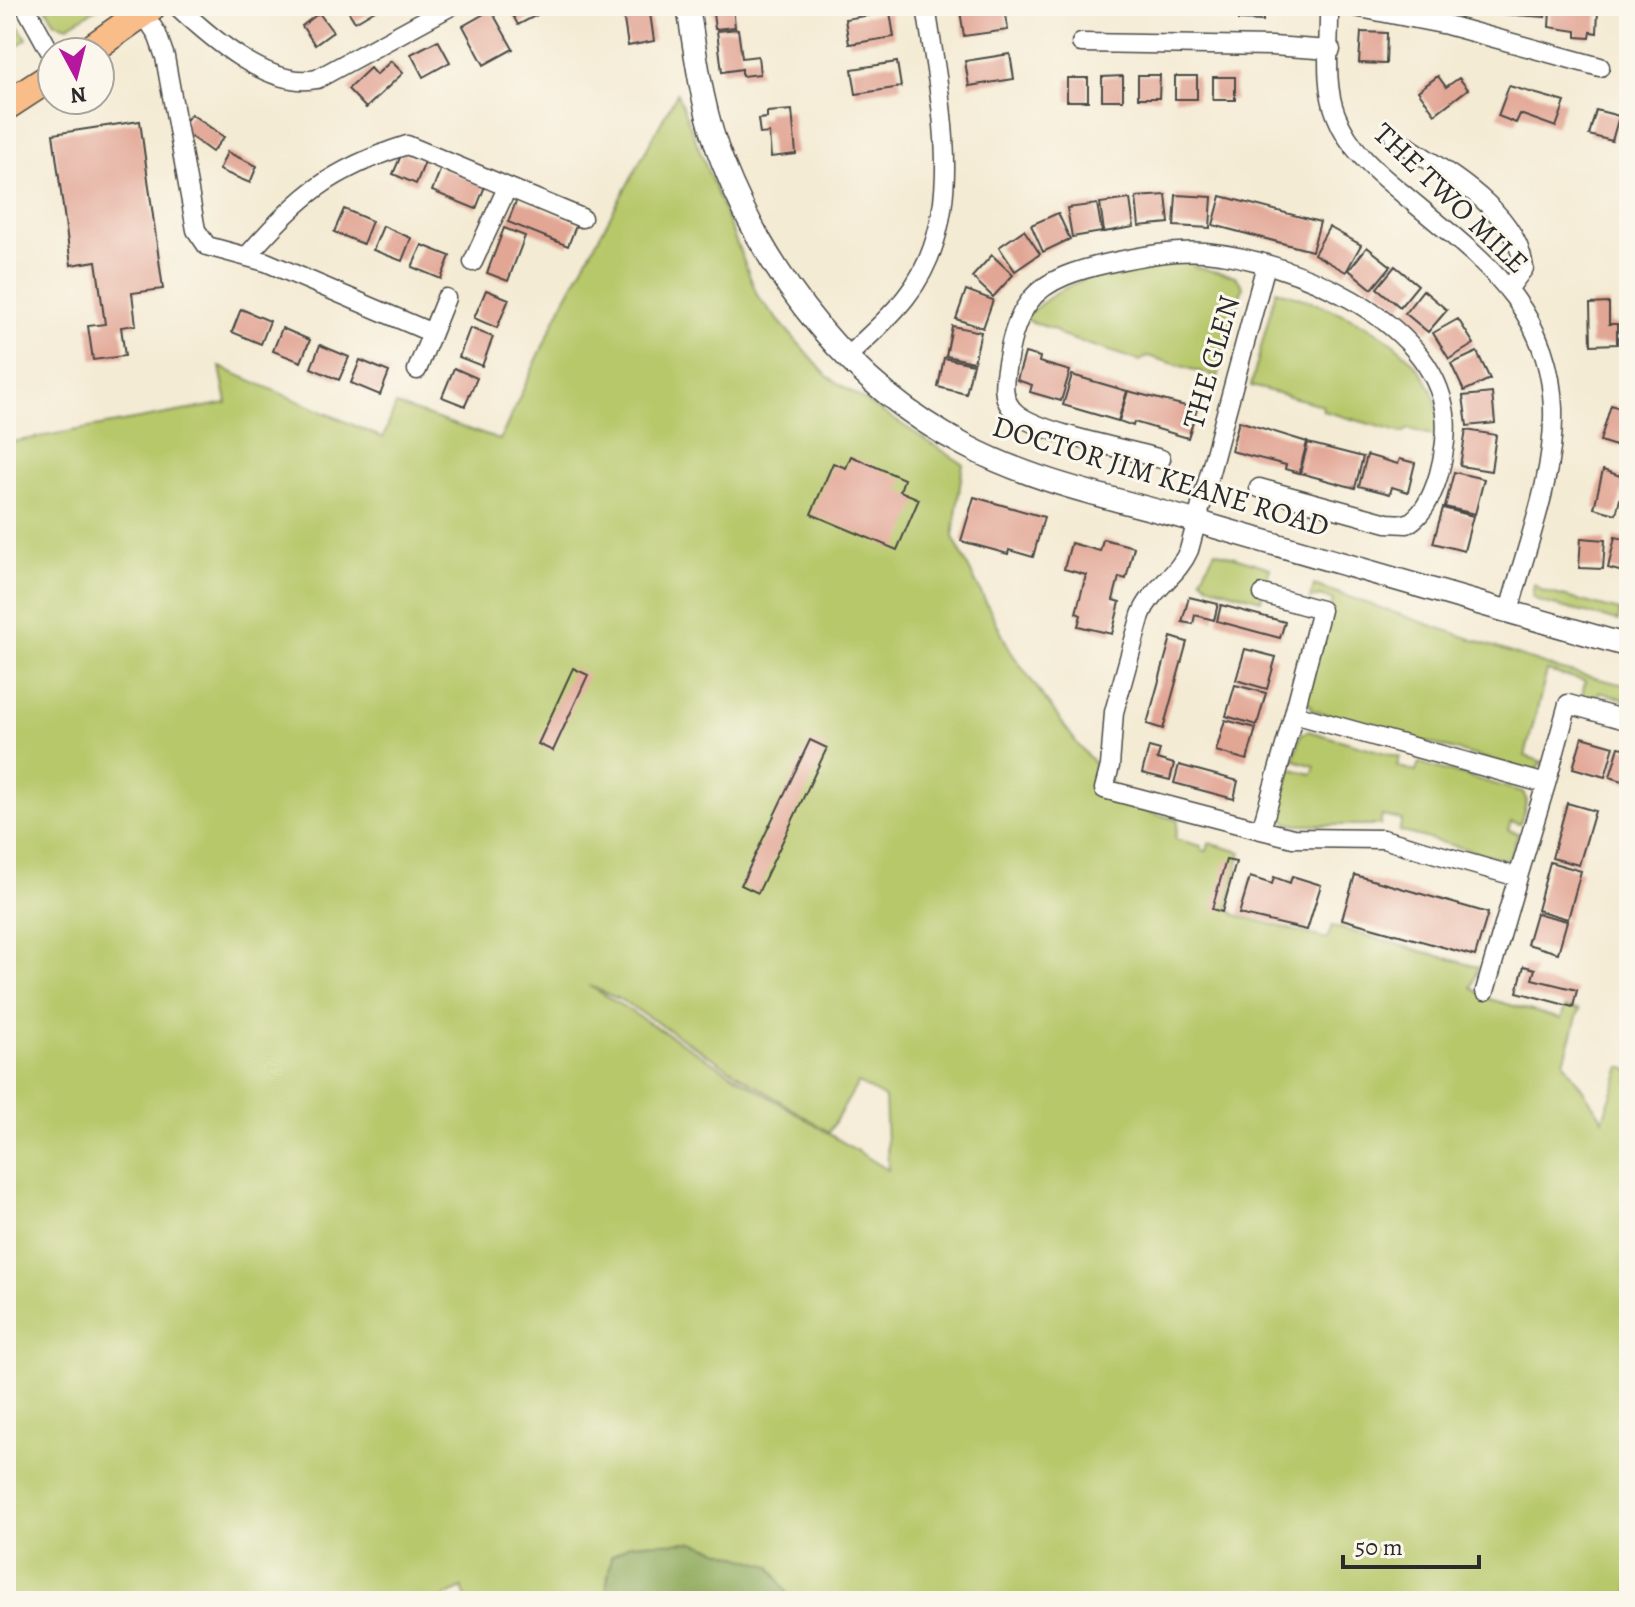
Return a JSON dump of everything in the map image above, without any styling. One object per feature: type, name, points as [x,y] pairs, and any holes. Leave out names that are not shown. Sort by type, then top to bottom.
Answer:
[{"type":"main road","points":[[110,36],[148,10]]},
{"type":"main road","points":[[6,106],[36,86]]},
{"type":"street","points":[[25,6],[42,36]]},
{"type":"street","points":[[177,6],[199,12],[252,62],[296,82],[317,79],[451,6]]},
{"type":"street","name":"DOCTOR JIM KEANE ROAD","points":[[688,6],[710,122],[723,164],[780,272],[846,358],[898,404],[983,454],[1073,487],[1629,646]]},
{"type":"street","points":[[846,358],[907,296],[930,255],[941,213],[945,187],[944,137],[926,6]]},
{"type":"street","name":"THE TWO MILE","points":[[1329,6],[1331,93],[1336,115],[1355,149],[1509,288],[1542,341],[1553,411],[1546,473],[1509,611]]},
{"type":"street","points":[[1350,6],[1447,25],[1600,67]]},
{"type":"street","points":[[148,10],[165,57],[196,230],[207,246],[247,256],[432,333]]},
{"type":"street","points":[[1081,43],[1331,50]]},
{"type":"street","points":[[1394,137],[1472,193],[1501,218],[1516,240],[1524,268],[1509,288]]},
{"type":"street","points":[[247,256],[283,214],[326,178],[360,160],[407,145],[582,218]]},
{"type":"street","points":[[473,262],[507,188]]},
{"type":"street","name":"THE GLEN","points":[[1161,459],[1029,421],[1010,407],[1004,379],[1011,344],[1024,310],[1030,300],[1058,279],[1099,265],[1151,254],[1203,252],[1266,265],[1310,279],[1389,324],[1435,378],[1442,391],[1446,421],[1433,487],[1416,519],[1407,524],[1387,523],[1259,488]]},
{"type":"street","name":"THE GLEN","points":[[1261,830],[1104,789],[1114,712],[1141,615],[1182,564],[1197,521],[1266,265]]},
{"type":"street","points":[[417,370],[446,298]]},
{"type":"street","points":[[1263,594],[1321,610],[1261,830],[1293,838],[1383,839],[1518,877]]},
{"type":"street","points":[[1485,991],[1573,685]]},
{"type":"street","points":[[1568,704],[1629,721]]},
{"type":"street","points":[[1294,714],[1546,784]]},
{"type":"green space","points":[[45,6],[101,6],[68,26],[55,22]]},
{"type":"green space","points":[[6,16],[14,20],[27,39],[6,53]]},
{"type":"green space","points":[[677,93],[758,297],[827,376],[963,464],[953,537],[1011,652],[1079,746],[1134,808],[1178,820],[1175,839],[1201,846],[1201,850],[1207,851],[1209,843],[1241,852],[1228,908],[1236,915],[1327,939],[1332,926],[1478,967],[1472,988],[1489,999],[1561,1019],[1565,1007],[1579,1010],[1564,1062],[1603,1119],[1621,1067],[1629,1070],[1629,1601],[779,1601],[786,1592],[770,1566],[693,1542],[630,1544],[611,1556],[605,1601],[467,1601],[462,1588],[437,1601],[6,1601],[6,443],[227,403],[220,367],[383,438],[396,405],[500,440],[561,307]],"holes":[[[588,985],[623,1001],[829,1132],[858,1083],[885,1098],[888,1170]]]},
{"type":"green space","points":[[1191,261],[1194,267],[1235,276],[1243,286],[1218,377],[1148,356],[1140,361],[1062,336],[1055,330],[1024,319],[1060,291],[1101,273],[1145,263]]},
{"type":"green space","points":[[1276,290],[1369,327],[1409,358],[1424,377],[1435,399],[1438,437],[1409,429],[1402,433],[1323,411],[1322,405],[1251,386]]},
{"type":"green space","points":[[1215,551],[1270,568],[1261,600],[1209,585],[1201,578]]},
{"type":"green space","points":[[1534,584],[1543,591],[1620,611],[1618,621],[1541,602],[1532,597]]},
{"type":"green space","points":[[1314,585],[1558,669],[1629,686],[1629,713],[1621,711],[1624,699],[1599,692],[1595,704],[1585,701],[1582,696],[1585,681],[1547,671],[1525,756],[1543,762],[1534,772],[1312,710],[1306,697],[1333,600],[1320,596],[1310,599]]},
{"type":"green space","points":[[1308,731],[1400,757],[1397,766],[1416,772],[1419,763],[1523,792],[1527,801],[1520,824],[1511,822],[1508,830],[1518,833],[1510,857],[1503,859],[1399,831],[1402,820],[1382,816],[1380,825],[1298,825],[1281,821],[1278,815],[1291,769],[1312,774],[1315,766],[1294,760],[1301,734]]},
{"type":"green space","points":[[693,1542],[770,1566],[787,1593],[779,1601],[605,1601],[611,1557],[630,1544]]},
{"type":"building","points":[[345,6],[372,6],[375,10],[355,22]]},
{"type":"building","points":[[508,6],[554,6],[518,25]]},
{"type":"building","points":[[649,6],[654,41],[628,46],[622,7]]},
{"type":"building","points":[[712,6],[733,6],[735,27],[715,29]]},
{"type":"building","points":[[1005,6],[1008,30],[964,36],[960,11]]},
{"type":"building","points":[[1239,6],[1263,6],[1263,21],[1238,20]]},
{"type":"building","points":[[1500,6],[1546,6],[1545,17],[1500,14]]},
{"type":"building","points":[[1572,6],[1586,6],[1586,11],[1598,11],[1597,33],[1591,32],[1590,38],[1576,37],[1576,31],[1549,27],[1550,11],[1572,10]]},
{"type":"building","points":[[491,10],[513,49],[484,65],[463,26]]},
{"type":"building","points":[[890,12],[894,37],[849,44],[845,19]]},
{"type":"building","points":[[319,13],[333,32],[315,45],[302,26]]},
{"type":"building","points":[[738,29],[742,58],[758,56],[760,74],[742,76],[742,69],[722,72],[717,31]]},
{"type":"building","points":[[1361,32],[1387,33],[1386,64],[1359,63]]},
{"type":"building","points":[[438,40],[450,62],[423,77],[411,54]]},
{"type":"building","points":[[1010,54],[1014,79],[969,86],[965,61]]},
{"type":"building","points":[[391,61],[403,73],[366,108],[348,89],[370,68],[376,75]]},
{"type":"building","points":[[897,62],[901,87],[856,94],[852,69]]},
{"type":"building","points":[[1138,75],[1160,75],[1159,98],[1138,98]]},
{"type":"building","points":[[1123,76],[1123,100],[1102,100],[1102,77]]},
{"type":"building","points":[[1175,76],[1197,76],[1197,99],[1175,99]]},
{"type":"building","points":[[1438,76],[1446,87],[1459,78],[1468,89],[1435,114],[1418,91]]},
{"type":"building","points":[[1213,77],[1235,77],[1235,100],[1213,100]]},
{"type":"building","points":[[1067,78],[1088,78],[1088,101],[1067,101]]},
{"type":"building","points":[[1509,86],[1565,102],[1556,127],[1520,114],[1516,123],[1498,116]]},
{"type":"building","points":[[792,110],[796,154],[771,157],[769,133],[760,134],[758,119],[767,118],[767,112]]},
{"type":"building","points":[[1596,110],[1619,116],[1612,141],[1589,135]]},
{"type":"building","points":[[191,114],[224,137],[212,152],[180,129]]},
{"type":"building","points":[[140,121],[163,289],[132,293],[136,325],[121,327],[125,356],[93,360],[88,326],[105,324],[96,261],[71,265],[53,134]]},
{"type":"building","points":[[227,152],[257,166],[250,183],[219,170]]},
{"type":"building","points":[[402,153],[425,162],[416,184],[393,174]]},
{"type":"building","points":[[441,168],[485,186],[476,209],[432,191]]},
{"type":"building","points":[[1166,195],[1169,223],[1139,226],[1136,197]]},
{"type":"building","points":[[1176,195],[1212,197],[1210,228],[1174,226]]},
{"type":"building","points":[[1221,196],[1320,222],[1312,251],[1213,225]]},
{"type":"building","points":[[517,199],[577,223],[568,246],[508,222]]},
{"type":"building","points":[[1130,199],[1134,227],[1104,232],[1100,203]]},
{"type":"building","points":[[1097,204],[1102,232],[1072,237],[1067,208]]},
{"type":"building","points":[[344,209],[372,221],[363,244],[334,232]]},
{"type":"building","points":[[1058,213],[1070,239],[1043,252],[1031,225]]},
{"type":"building","points":[[383,226],[411,238],[402,261],[373,250]]},
{"type":"building","points":[[1329,227],[1361,245],[1346,272],[1314,254]]},
{"type":"building","points":[[504,228],[525,236],[508,281],[487,273]]},
{"type":"building","points":[[1024,230],[1040,254],[1015,271],[999,247]]},
{"type":"building","points":[[422,245],[450,256],[441,279],[412,267]]},
{"type":"building","points":[[1367,247],[1391,266],[1372,289],[1349,270]]},
{"type":"building","points":[[992,255],[1013,275],[993,297],[972,277]]},
{"type":"building","points":[[1395,266],[1418,285],[1400,307],[1377,288]]},
{"type":"building","points":[[486,290],[509,299],[497,328],[474,318]]},
{"type":"building","points":[[966,290],[993,300],[983,328],[956,319]]},
{"type":"building","points":[[1423,290],[1447,310],[1428,332],[1405,313]]},
{"type":"building","points":[[1609,303],[1609,324],[1617,324],[1617,344],[1591,345],[1590,304]]},
{"type":"building","points":[[241,309],[270,321],[261,344],[232,332]]},
{"type":"building","points":[[1458,319],[1474,344],[1449,359],[1433,333]]},
{"type":"building","points":[[952,326],[981,332],[974,362],[946,356]]},
{"type":"building","points":[[282,328],[310,340],[301,362],[273,351]]},
{"type":"building","points":[[470,328],[493,337],[482,366],[459,357]]},
{"type":"building","points":[[320,345],[349,357],[339,380],[311,368]]},
{"type":"building","points":[[1477,352],[1490,379],[1464,391],[1451,364]]},
{"type":"building","points":[[1025,353],[1040,357],[1039,362],[1070,371],[1061,401],[1030,392],[1032,385],[1017,380]]},
{"type":"building","points":[[944,358],[973,364],[966,394],[938,387]]},
{"type":"building","points":[[360,360],[389,372],[380,395],[351,383]]},
{"type":"building","points":[[454,368],[477,378],[465,406],[442,397]]},
{"type":"building","points":[[1072,375],[1127,391],[1118,421],[1063,405]]},
{"type":"building","points":[[1128,391],[1197,409],[1188,438],[1134,422],[1133,426],[1119,421]]},
{"type":"building","points":[[1492,393],[1495,423],[1467,426],[1463,396]]},
{"type":"building","points":[[1611,405],[1629,411],[1629,441],[1622,439],[1619,447],[1600,441]]},
{"type":"building","points":[[1239,421],[1307,442],[1299,473],[1285,469],[1286,465],[1231,451]]},
{"type":"building","points":[[1466,430],[1496,435],[1491,471],[1460,466]]},
{"type":"building","points":[[1308,443],[1363,457],[1355,488],[1300,473]]},
{"type":"building","points":[[1367,455],[1398,464],[1400,459],[1415,463],[1408,492],[1392,487],[1390,494],[1359,486]]},
{"type":"building","points":[[851,456],[904,479],[900,491],[919,499],[897,550],[811,514],[833,463],[846,468]]},
{"type":"building","points":[[1603,470],[1629,479],[1629,493],[1622,492],[1616,514],[1594,508]]},
{"type":"building","points":[[1454,472],[1484,479],[1475,514],[1445,507]]},
{"type":"building","points":[[974,497],[1044,517],[1033,557],[1009,550],[1008,554],[961,541]]},
{"type":"building","points":[[1443,508],[1473,516],[1464,551],[1433,543]]},
{"type":"building","points":[[1615,537],[1629,540],[1623,572],[1608,568]]},
{"type":"building","points":[[1581,538],[1605,540],[1603,569],[1579,568]]},
{"type":"building","points":[[1103,539],[1134,547],[1126,579],[1119,577],[1113,600],[1120,602],[1112,634],[1078,626],[1081,615],[1076,613],[1086,575],[1064,569],[1071,543],[1100,551]]},
{"type":"building","points":[[1189,597],[1218,604],[1214,620],[1195,615],[1193,624],[1182,622]]},
{"type":"building","points":[[1221,605],[1285,622],[1280,638],[1217,621]]},
{"type":"building","points":[[1171,637],[1187,642],[1163,729],[1147,724]]},
{"type":"building","points":[[1245,649],[1276,657],[1267,689],[1236,680]]},
{"type":"building","points":[[573,668],[588,675],[553,751],[538,744]]},
{"type":"building","points":[[1235,685],[1266,693],[1257,725],[1226,716]]},
{"type":"building","points":[[1225,720],[1256,728],[1247,760],[1216,751]]},
{"type":"building","points":[[1582,737],[1614,746],[1605,777],[1573,768]]},
{"type":"building","points":[[810,740],[827,748],[758,893],[741,885]]},
{"type":"building","points":[[1149,747],[1160,750],[1157,759],[1174,764],[1170,780],[1142,773]]},
{"type":"building","points":[[1619,747],[1629,749],[1629,783],[1610,777]]},
{"type":"building","points":[[1179,765],[1238,781],[1234,799],[1174,783]]},
{"type":"building","points":[[1567,803],[1595,811],[1579,865],[1552,858]]},
{"type":"building","points":[[1226,860],[1236,862],[1222,912],[1212,909]]},
{"type":"building","points":[[1550,862],[1581,871],[1568,919],[1537,910]]},
{"type":"building","points":[[1355,875],[1488,913],[1475,956],[1342,919]]},
{"type":"building","points":[[1292,876],[1321,885],[1307,930],[1239,914],[1250,877],[1272,884],[1274,877],[1290,883]]},
{"type":"building","points":[[1536,913],[1567,921],[1558,953],[1527,944]]},
{"type":"building","points":[[1524,966],[1535,969],[1532,979],[1577,990],[1573,1007],[1517,992]]}]
